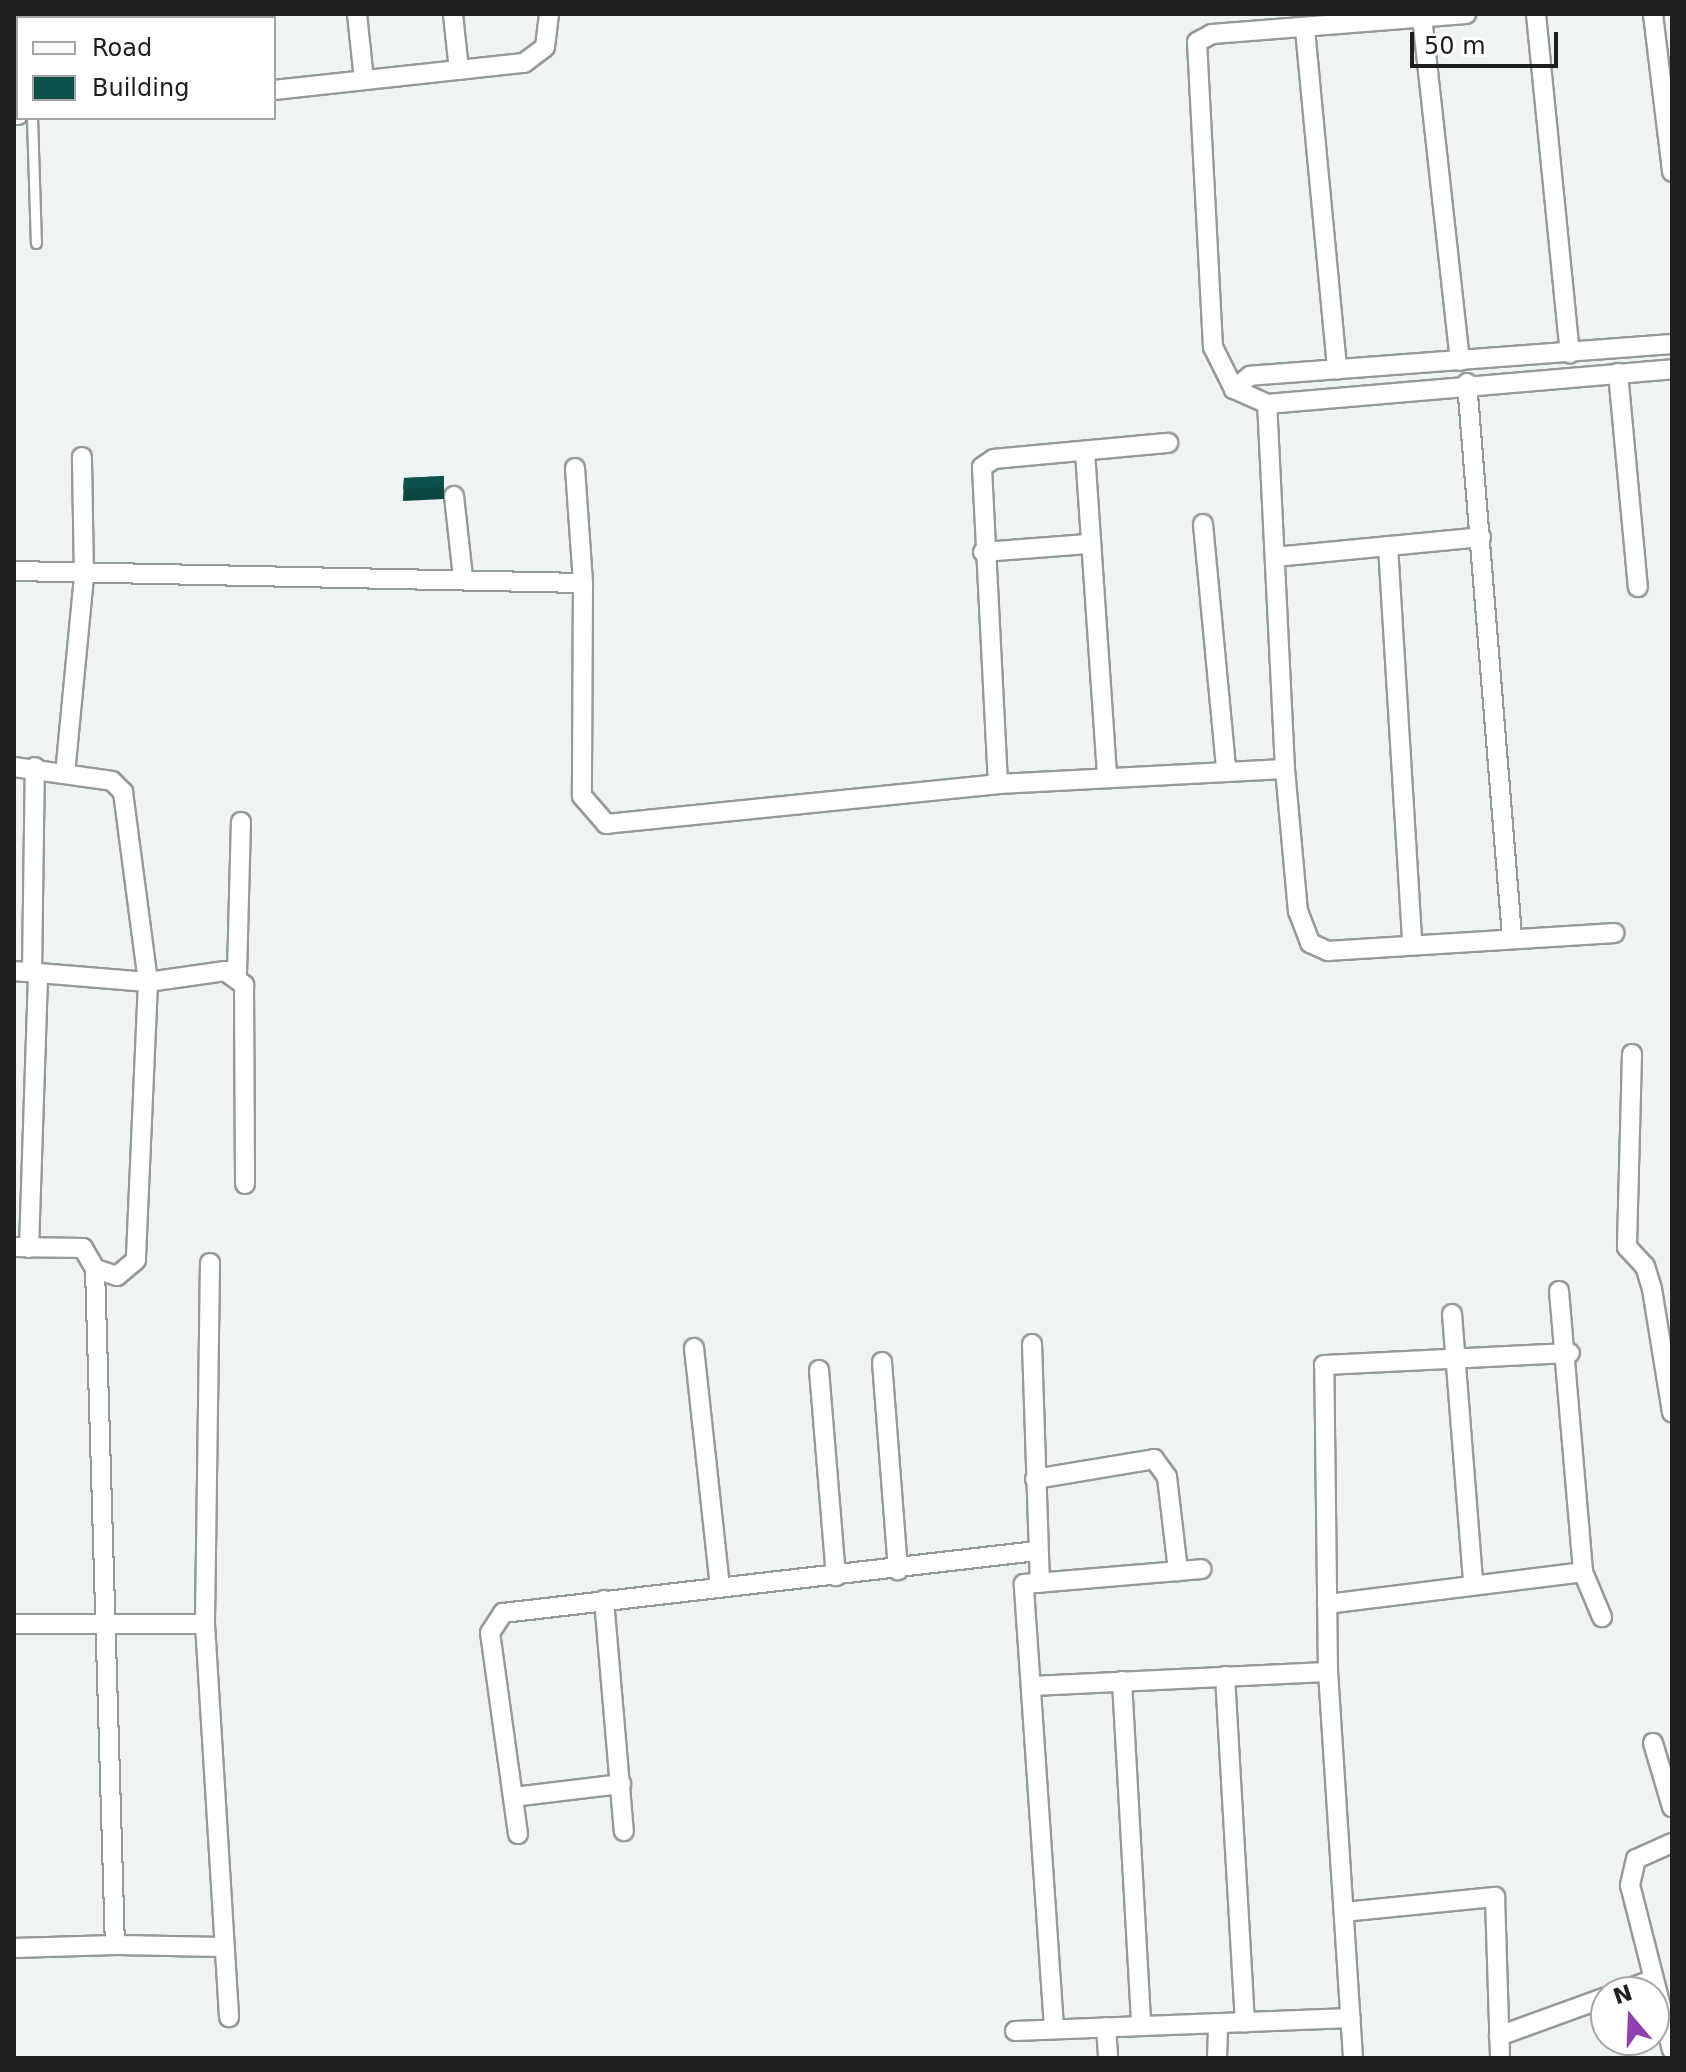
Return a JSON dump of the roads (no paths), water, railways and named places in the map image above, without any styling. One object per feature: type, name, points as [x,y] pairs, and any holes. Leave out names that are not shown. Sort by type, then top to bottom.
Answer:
[{"type":"street","points":[[357,14],[364,80]]},
{"type":"street","points":[[453,14],[459,70]]},
{"type":"street","points":[[276,90],[459,70],[537,57],[550,31],[549,14]]},
{"type":"street","points":[[1466,14],[1212,34],[1197,42],[1194,57],[1213,347],[1238,389],[1267,404],[1467,383],[1672,369]]},
{"type":"street","points":[[1536,14],[1570,353]]},
{"type":"street","points":[[1653,14],[1672,172]]},
{"type":"street","points":[[1422,17],[1460,361]]},
{"type":"street","points":[[1305,29],[1337,370]]},
{"type":"street","points":[[1238,389],[1337,370],[1672,344]]},
{"type":"street","points":[[1618,373],[1638,587]]},
{"type":"street","points":[[1467,383],[1512,936]]},
{"type":"street","points":[[1267,404],[1285,769],[1298,911],[1310,943],[1328,951],[1412,941],[1614,933]]},
{"type":"street","points":[[998,784],[983,552],[982,467],[994,459],[1168,443]]},
{"type":"street","points":[[1085,452],[1088,544],[1107,777]]},
{"type":"street","points":[[65,774],[84,576],[82,457]]},
{"type":"street","points":[[575,468],[583,583],[582,796],[606,824],[998,784],[1226,769],[1285,769]]},
{"type":"street","points":[[454,496],[463,578]]},
{"type":"street","points":[[1203,524],[1226,769]]},
{"type":"street","points":[[1275,557],[1481,537]]},
{"type":"street","points":[[983,552],[1088,544]]},
{"type":"street","points":[[1388,546],[1412,941]]},
{"type":"street","points":[[14,571],[84,576],[463,578],[583,583]]},
{"type":"street","points":[[14,767],[35,767],[112,781],[130,810],[148,982],[136,1260],[117,1276],[95,1269]]},
{"type":"street","points":[[35,767],[21,1248],[83,1248],[95,1269],[108,1624],[115,1945]]},
{"type":"street","points":[[241,822],[237,973],[245,998],[245,1184]]},
{"type":"street","points":[[28,972],[148,982],[237,973]]},
{"type":"street","points":[[1632,1054],[1627,1247],[1645,1266],[1652,1289],[1672,1412]]},
{"type":"street","points":[[210,1263],[205,1624],[229,2017]]},
{"type":"street","points":[[1559,1291],[1570,1353],[1583,1572],[1602,1617]]},
{"type":"street","points":[[1452,1314],[1473,1583]]},
{"type":"street","points":[[1032,1344],[1036,1551],[1040,1583]]},
{"type":"street","points":[[694,1348],[720,1587]]},
{"type":"street","points":[[1353,2058],[1328,1672],[1324,1365],[1570,1353]]},
{"type":"street","points":[[882,1362],[898,1570]]},
{"type":"street","points":[[819,1370],[836,1576]]},
{"type":"street","points":[[1035,1479],[1154,1459],[1167,1477],[1178,1571]]},
{"type":"street","points":[[518,1834],[491,1624],[503,1613],[898,1570],[1036,1551]]},
{"type":"street","points":[[1054,2028],[1024,1584],[1201,1569]]},
{"type":"street","points":[[1327,1604],[1473,1583],[1583,1572]]},
{"type":"street","points":[[604,1600],[624,1831]]},
{"type":"street","points":[[14,1624],[205,1624]]},
{"type":"street","points":[[1031,1686],[1328,1672]]},
{"type":"street","points":[[1225,1676],[1245,2022]]},
{"type":"street","points":[[1122,1681],[1141,2025]]},
{"type":"street","points":[[1653,1743],[1672,1807]]},
{"type":"street","points":[[513,1797],[621,1784]]},
{"type":"street","points":[[1651,1976],[1630,1870],[1636,1859],[1672,1843]]},
{"type":"street","points":[[1344,1912],[1495,1897],[1500,2058]]},
{"type":"street","points":[[14,1948],[115,1945],[224,1947]]},
{"type":"street","points":[[1499,2036],[1590,2003]]},
{"type":"street","points":[[1015,2031],[1351,2018]]},
{"type":"street","points":[[1217,2058],[1218,2023]]},
{"type":"street","points":[[1106,2027],[1108,2058]]},
{"type":"lane","points":[[32,120],[36,243]]}]
